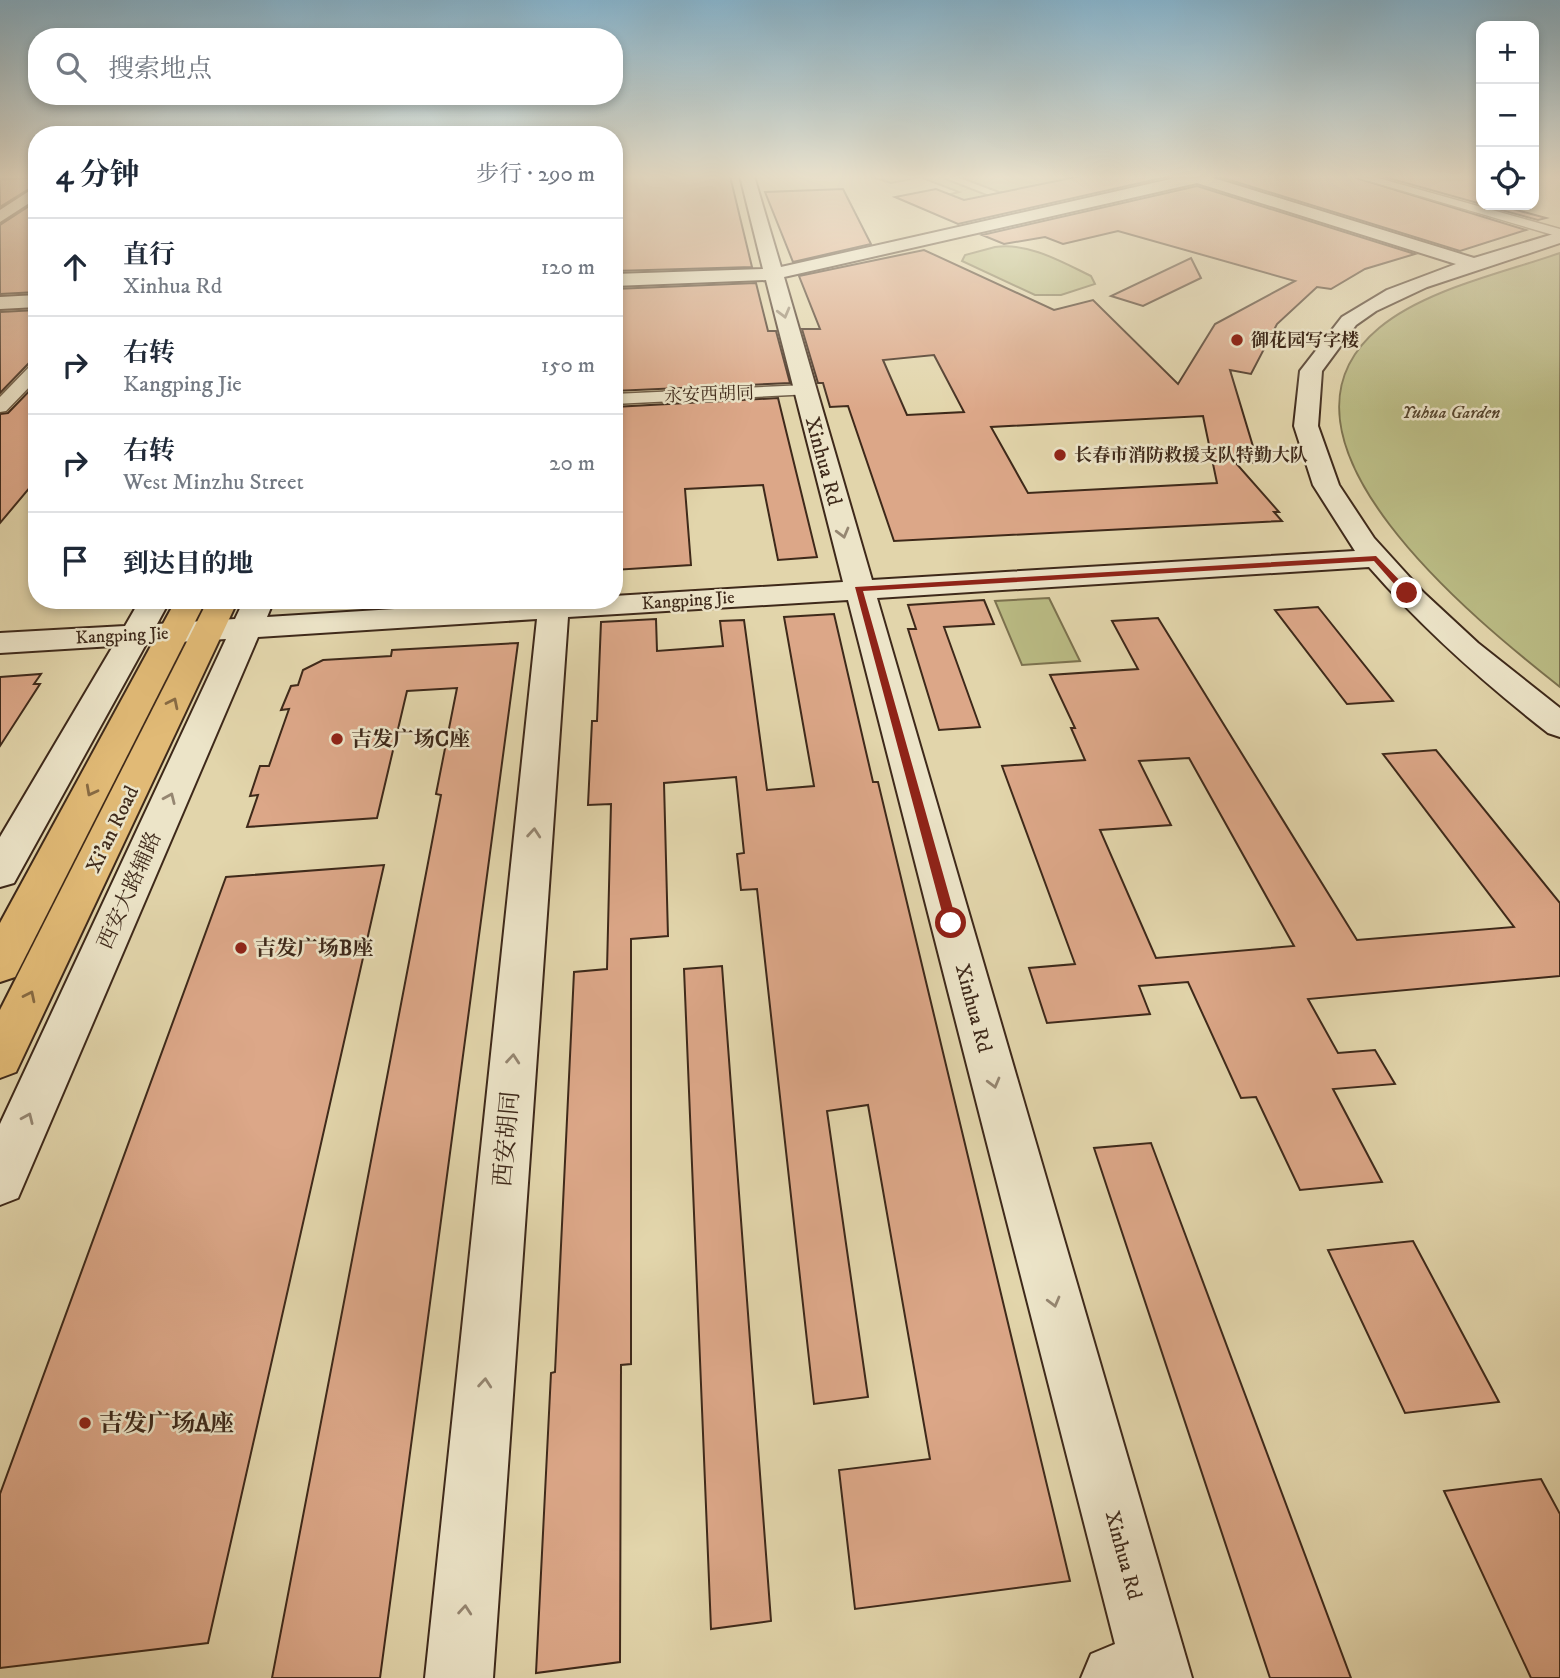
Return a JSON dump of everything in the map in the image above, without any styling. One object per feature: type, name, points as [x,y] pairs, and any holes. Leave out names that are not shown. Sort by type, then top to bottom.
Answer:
[{"type":"main road","name":"Xi'an Road","points":[[0,964],[200,615]]},
{"type":"main road","name":"Xi'an Road","points":[[0,1057],[200,615]]},
{"type":"street","name":"Xinhua Rd","points":[[768,254],[1143,1676]]},
{"type":"street","points":[[623,280],[773,274],[858,254]]},
{"type":"street","points":[[1442,254],[1476,265]]},
{"type":"street","points":[[1506,254],[1403,291],[1350,320],[1325,345],[1310,375],[1304,411],[1312,453],[1336,503],[1370,551],[1442,628],[1484,666],[1560,725]]},
{"type":"street","points":[[0,303],[28,301]]},
{"type":"street","points":[[0,407],[28,378]]},
{"type":"street","name":"永安西胡同","points":[[623,398],[804,390]]},
{"type":"street","name":"Kangping Jie","points":[[623,599],[1370,551]]},
{"type":"street","name":"Kangping Jie","points":[[623,589],[856,582]]},
{"type":"street","name":"Kangping Jie","points":[[0,625],[289,609]]},
{"type":"street","name":"Kangping Jie","points":[[0,643],[200,615],[393,609]]},
{"type":"street","name":"西安胡同","points":[[459,1678],[554,609]]},
{"type":"street","points":[[0,872],[200,615]]},
{"type":"street","name":"西安大路辅路","points":[[0,1180],[200,615]]},
{"type":"green space","points":[[1045,254],[1091,276],[1095,284],[1061,295],[1035,295],[962,261],[965,255]]},
{"type":"green space","name":"Yuhua Garden","points":[[1560,254],[1560,687],[1479,619],[1432,574],[1390,525],[1357,473],[1340,421],[1346,372],[1379,328],[1398,314],[1442,292]]},
{"type":"green space","points":[[1049,598],[1080,661],[1022,665],[995,601]]},
{"type":"building","points":[[0,254],[28,254],[28,292],[0,294]]},
{"type":"building","points":[[623,254],[749,254],[752,267],[623,271]]},
{"type":"building","points":[[790,254],[826,254],[793,262]]},
{"type":"building","points":[[903,254],[933,254],[1054,310],[1093,300],[1178,384],[1215,324],[1295,281],[1201,254],[1414,254],[1365,269],[1331,289],[1317,287],[1277,324],[1251,374],[1230,370],[1258,463],[1234,461],[1279,512],[1274,512],[1282,521],[894,541],[848,406],[830,407],[823,383],[818,383],[802,329],[820,329],[799,276]],"holes":[[[934,355],[964,412],[907,415],[883,360]],[[1203,416],[1217,483],[1028,493],[991,427]]]},
{"type":"building","points":[[1191,258],[1201,278],[1143,306],[1111,296]]},
{"type":"building","points":[[756,283],[768,331],[776,331],[790,383],[623,391],[623,289]]},
{"type":"building","points":[[28,310],[28,364],[0,393],[0,312]]},
{"type":"building","points":[[28,392],[28,490],[0,523],[0,414],[8,413]]},
{"type":"building","points":[[778,398],[817,557],[778,560],[763,485],[685,489],[691,565],[623,569],[623,407]]},
{"type":"building","points":[[984,600],[994,624],[944,627],[980,727],[939,730],[908,629],[916,629],[908,605]]},
{"type":"building","points":[[1318,607],[1393,701],[1347,704],[1275,610]]},
{"type":"building","points":[[834,614],[873,782],[878,782],[1070,1581],[855,1609],[839,1470],[930,1459],[868,1105],[827,1111],[868,1397],[814,1404],[757,889],[741,890],[737,854],[744,853],[736,777],[664,783],[668,936],[631,939],[631,1364],[621,1365],[620,1662],[536,1673],[551,1373],[555,1372],[574,972],[607,969],[611,804],[588,805],[592,721],[597,721],[601,622],[656,619],[657,651],[723,646],[720,621],[744,620],[767,790],[814,786],[784,617]]},
{"type":"building","points":[[1158,618],[1357,940],[1514,927],[1383,754],[1436,750],[1560,903],[1560,976],[1308,999],[1338,1053],[1375,1050],[1395,1084],[1333,1089],[1382,1182],[1300,1190],[1256,1097],[1241,1098],[1188,982],[1139,986],[1150,1014],[1047,1023],[1029,968],[1075,964],[1002,766],[1085,760],[1071,728],[1075,728],[1050,675],[1138,669],[1112,621]],"holes":[[[1189,758],[1294,946],[1156,958],[1100,830],[1171,825],[1139,761]]]},
{"type":"building","points":[[518,643],[380,1678],[272,1678],[441,795],[436,794],[457,688],[407,691],[377,818],[247,827],[258,795],[250,796],[260,766],[269,766],[289,709],[281,710],[291,686],[298,685],[303,670],[323,660],[391,656],[392,650]]},
{"type":"building","points":[[41,674],[34,684],[40,684],[0,746],[0,677]]},
{"type":"building","points":[[384,865],[208,1643],[0,1668],[0,1494],[226,877]]},
{"type":"building","points":[[722,966],[771,1621],[711,1629],[684,969]]},
{"type":"building","points":[[1151,1143],[1351,1678],[1270,1678],[1094,1148]]},
{"type":"building","points":[[1413,1241],[1499,1402],[1405,1413],[1328,1250]]},
{"type":"building","points":[[1541,1479],[1560,1514],[1560,1678],[1531,1678],[1444,1491]]},
{"type":"place","name":"御花园写字楼","points":[[1237,340]]},
{"type":"place","name":"长春市消防救援支队特勤大队","points":[[1060,455]]},
{"type":"place","name":"吉发广场C座","points":[[337,739]]},
{"type":"place","name":"吉发广场B座","points":[[241,948]]},
{"type":"place","name":"吉发广场A座","points":[[85,1423]]},
{"type":"route","points":[[951,923],[858,589],[1376,558],[1407,593]]}]
